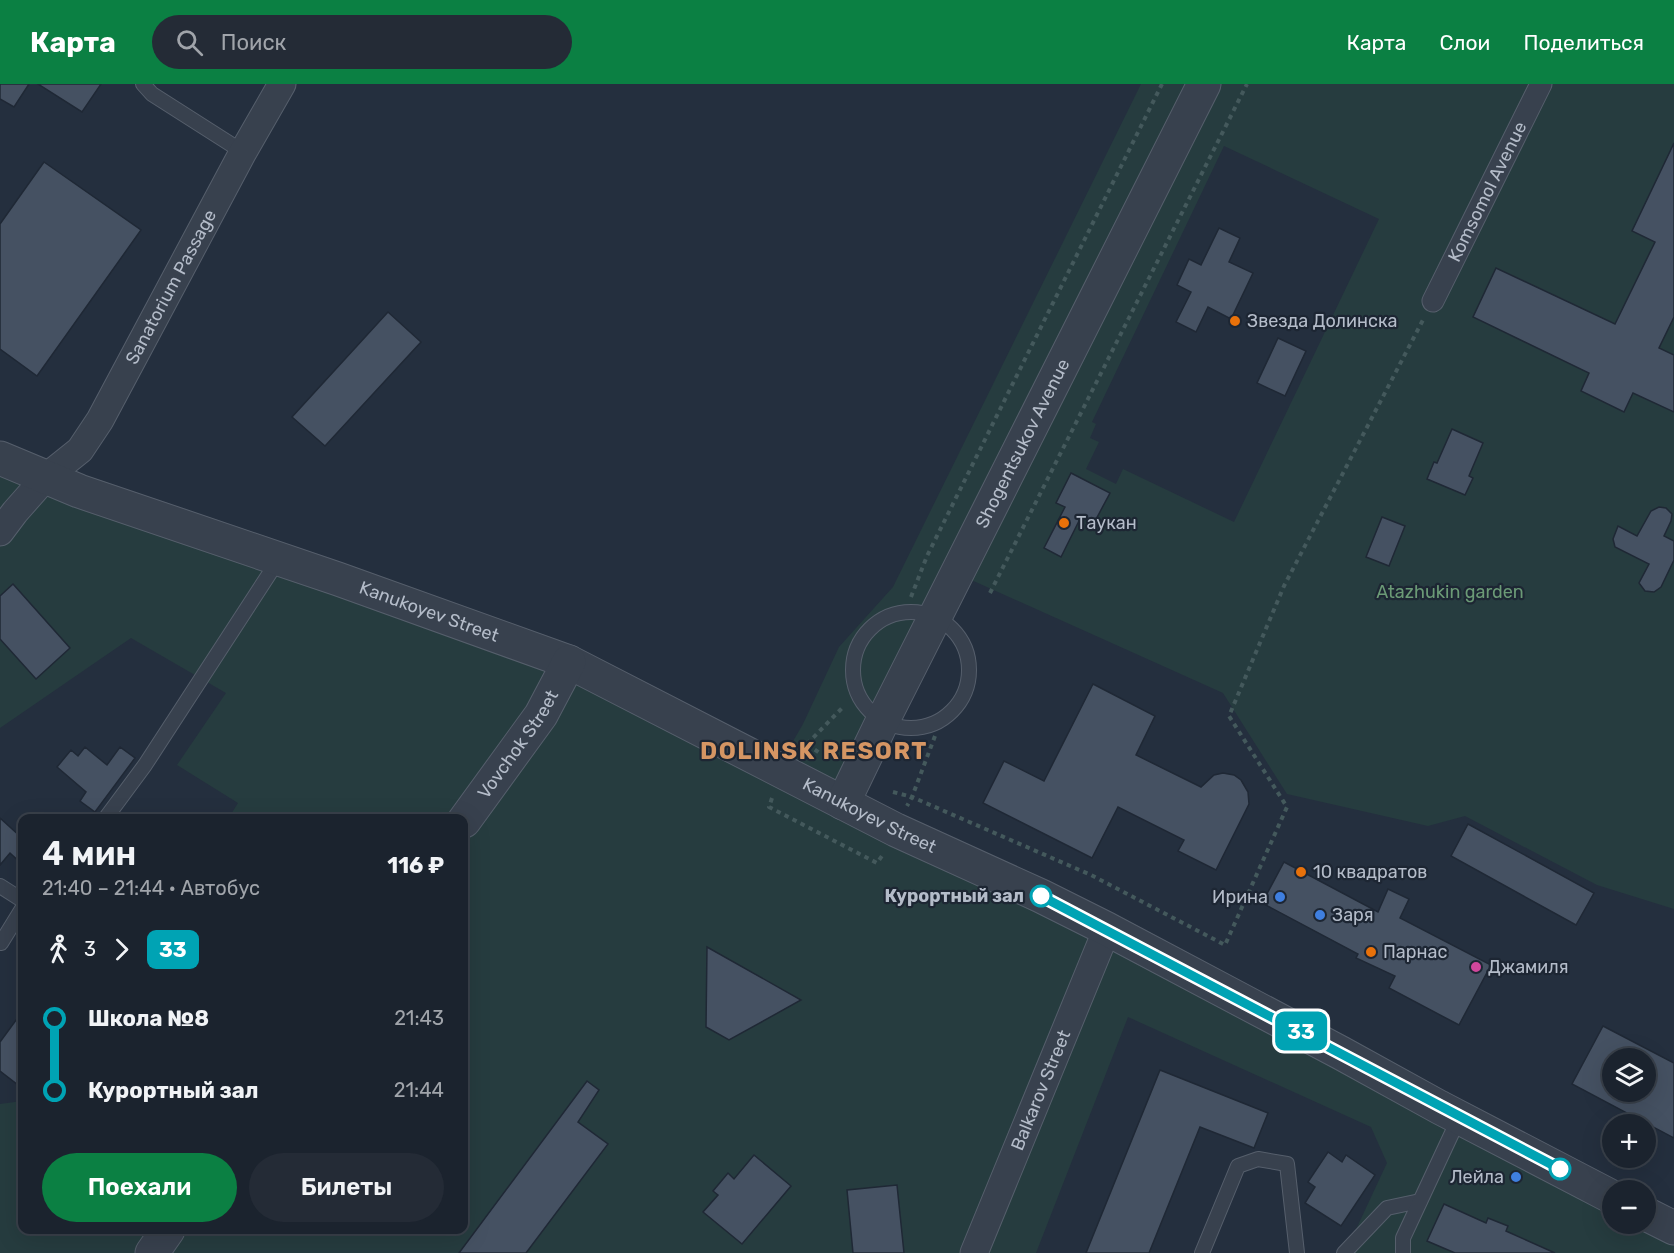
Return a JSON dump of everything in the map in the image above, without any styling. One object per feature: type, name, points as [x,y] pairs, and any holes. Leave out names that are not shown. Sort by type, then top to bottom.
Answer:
[{"type":"street","name":"Sanatorium Passage","points":[[0,532],[45,478],[80,450],[99,420],[282,84]]},
{"type":"street","name":"Shogentsukov Avenue","points":[[843,803],[882,722],[922,610],[1204,84]]},
{"type":"street","name":"Komsomol Avenue","points":[[1433,301],[1541,84]]},
{"type":"street","name":"Kanukoyev Street","points":[[0,458],[45,478],[568,662],[896,830],[1041,896],[1107,929],[1459,1118],[1602,1192]]},
{"type":"street","name":"Vovchok Street","points":[[468,815],[541,715],[568,662]]},
{"type":"street","name":"Balkarov Street","points":[[974,1253],[1107,929]]},
{"type":"street","points":[[1656,1219],[1674,1228]]},
{"type":"street","points":[[152,1253],[165,1234]]},
{"type":"lane","points":[[143,84],[152,94],[243,152]]},
{"type":"lane","points":[[109,814],[145,765],[279,559]]},
{"type":"lane","points":[[922,610],[952,629],[964,646],[970,666],[967,687],[958,706],[942,720],[923,728],[902,728],[882,722],[865,707],[854,687],[852,666],[858,644],[872,626],[891,615],[922,610]]},
{"type":"lane","points":[[0,886],[18,897]]},
{"type":"lane","points":[[1,943],[18,915]]},
{"type":"lane","points":[[1403,1253],[1403,1238],[1459,1118]]},
{"type":"lane","points":[[1202,1253],[1238,1166],[1258,1159],[1287,1164],[1297,1253]]},
{"type":"lane","points":[[1344,1253],[1387,1208],[1420,1201]]},
{"type":"path","points":[[922,610],[933,545],[1162,84]]},
{"type":"path","points":[[990,593],[1247,84]]},
{"type":"path","points":[[893,792],[912,797],[1091,875],[1225,945],[1287,807],[1229,716],[1284,586],[1433,301]]},
{"type":"path","points":[[800,751],[844,706]]},
{"type":"path","points":[[907,807],[935,736]]},
{"type":"path","points":[[807,744],[821,754]]},
{"type":"path","points":[[772,798],[769,807],[877,863],[889,845]]},
{"type":"green space","name":"Atazhukin garden","points":[[1141,84],[1674,84],[1674,909],[1597,885],[1465,816],[1428,826],[1287,794],[1223,693],[958,574],[843,803],[1602,1192],[1602,1234],[1656,1234],[1656,1225],[1674,1228],[1674,1253],[1345,1253],[1387,1163],[1371,1127],[1128,1017],[1036,1253],[0,1253],[0,1104],[18,1102],[18,1234],[468,1234],[468,814],[231,814],[238,803],[177,765],[226,693],[131,638],[0,728],[0,458],[338,579],[777,769],[803,724],[839,647],[893,587]],"holes":[[[1224,146],[1379,219],[1234,522],[1123,469],[1116,484],[1086,469],[1099,442],[1090,438],[1096,424],[1092,422]]]},
{"type":"building","points":[[0,84],[29,84],[14,107],[0,99]]},
{"type":"building","points":[[38,84],[101,84],[82,112]]},
{"type":"building","points":[[1674,143],[1674,317],[1659,348],[1674,355],[1674,412],[1633,393],[1624,412],[1581,391],[1589,373],[1473,317],[1496,268],[1615,324],[1655,242],[1632,231]]},
{"type":"building","points":[[44,162],[141,230],[37,376],[0,349],[0,224]]},
{"type":"building","points":[[1219,228],[1240,238],[1229,262],[1253,273],[1231,319],[1208,307],[1196,332],[1176,322],[1191,292],[1177,285],[1189,259],[1201,265]]},
{"type":"building","points":[[388,312],[421,342],[325,446],[292,417]]},
{"type":"building","points":[[1278,338],[1306,351],[1285,396],[1257,383]]},
{"type":"building","points":[[1452,429],[1483,443],[1469,476],[1473,478],[1465,495],[1427,479]]},
{"type":"building","points":[[1071,473],[1110,493],[1094,523],[1081,517],[1061,557],[1044,548],[1065,507],[1056,503]]},
{"type":"building","points":[[1659,507],[1666,508],[1672,514],[1664,536],[1674,541],[1674,560],[1661,587],[1654,592],[1645,591],[1639,583],[1649,564],[1615,547],[1613,539],[1618,526],[1637,536],[1651,511]]},
{"type":"building","points":[[1382,517],[1405,526],[1389,566],[1366,557]]},
{"type":"building","points":[[13,584],[70,648],[36,679],[0,639],[0,596]]},
{"type":"building","points":[[1093,684],[1155,716],[1136,755],[1201,787],[1214,775],[1223,773],[1234,775],[1241,780],[1248,792],[1249,804],[1216,870],[1178,851],[1184,840],[1118,807],[1092,858],[983,803],[1004,761],[1044,781]]},
{"type":"building","points":[[85,747],[107,765],[120,747],[135,758],[95,812],[80,801],[86,792],[57,767],[71,750],[78,756]]},
{"type":"building","points":[[0,818],[18,834],[18,860],[10,853],[0,865]]},
{"type":"building","points":[[1468,824],[1594,893],[1576,925],[1451,856]]},
{"type":"building","points":[[1284,862],[1378,912],[1388,889],[1409,899],[1400,918],[1491,965],[1459,1025],[1389,988],[1395,976],[1356,958],[1358,954],[1262,903]]},
{"type":"building","points":[[707,947],[801,1000],[729,1040],[706,1027]]},
{"type":"building","points":[[18,1017],[18,1085],[0,1071],[0,1042]]},
{"type":"building","points":[[1603,1026],[1645,1048],[1602,1048],[1602,1100],[1572,1084]]},
{"type":"building","points":[[1656,1054],[1674,1063],[1674,1138],[1656,1128],[1656,1114],[1629,1114],[1606,1102],[1656,1102]]},
{"type":"building","points":[[1160,1070],[1268,1113],[1254,1148],[1200,1127],[1149,1253],[1086,1253]]},
{"type":"building","points":[[587,1081],[599,1090],[578,1122],[608,1144],[526,1253],[459,1253]]},
{"type":"building","points":[[1328,1152],[1342,1162],[1346,1155],[1375,1175],[1341,1226],[1305,1203],[1315,1187],[1308,1182]]},
{"type":"building","points":[[754,1155],[791,1186],[742,1244],[703,1212],[718,1195],[713,1191],[728,1173],[734,1179]]},
{"type":"building","points":[[897,1185],[904,1253],[853,1253],[847,1190]]},
{"type":"building","points":[[1444,1204],[1486,1223],[1488,1218],[1508,1226],[1506,1231],[1555,1253],[1455,1253],[1427,1241]]},
{"type":"bus line","name":"33","points":[[1041,896],[1560,1169]]},
{"type":"place","name":"Звезда Долинска","points":[[1235,321]]},
{"type":"place","name":"Таукан","points":[[1064,523]]},
{"type":"place","name":"10 квадратов","points":[[1301,872]]},
{"type":"place","name":"Курортный зал","points":[[1041,896]]},
{"type":"place","name":"Ирина","points":[[1280,897]]},
{"type":"place","name":"Заря","points":[[1320,915]]},
{"type":"place","name":"Парнас","points":[[1371,952]]},
{"type":"place","name":"Джамиля","points":[[1476,967]]},
{"type":"place","name":"Лейла","points":[[1516,1177]]},
{"type":"district","name":"DOLINSK RESORT","points":[[814,751]]}]
